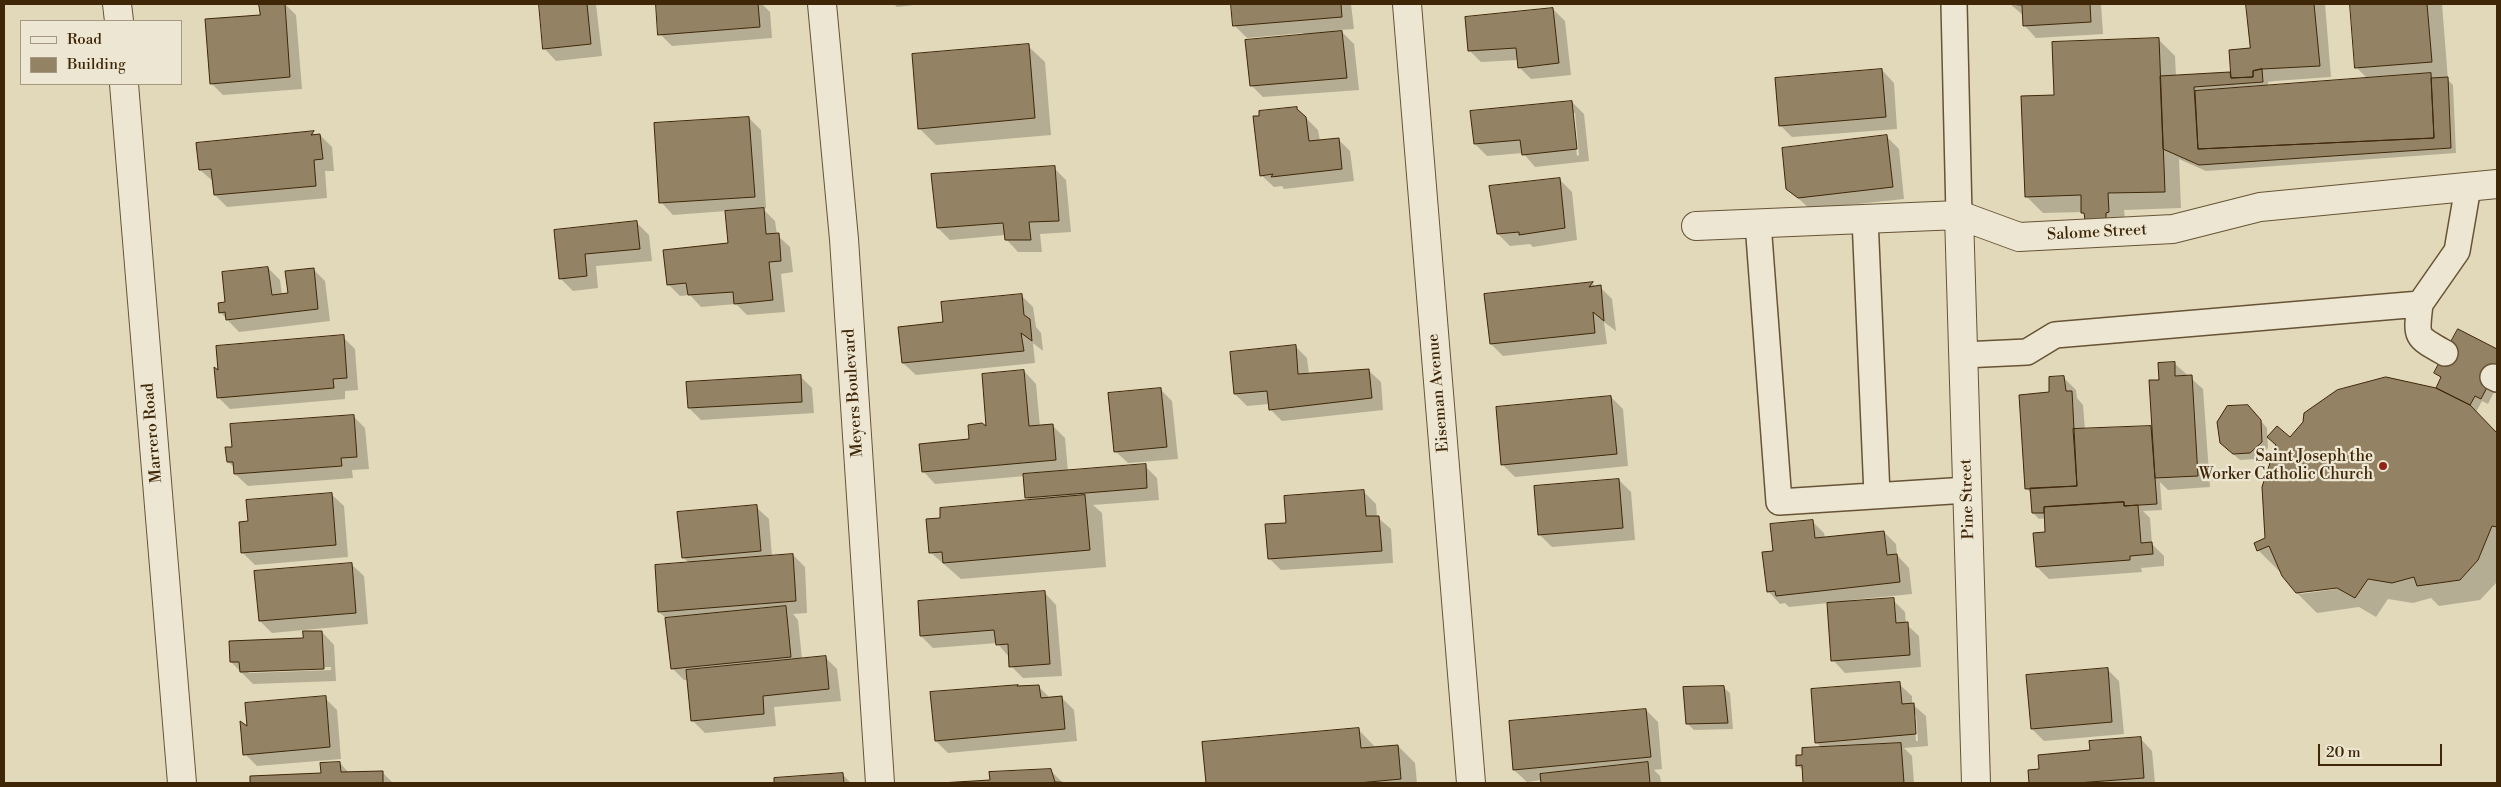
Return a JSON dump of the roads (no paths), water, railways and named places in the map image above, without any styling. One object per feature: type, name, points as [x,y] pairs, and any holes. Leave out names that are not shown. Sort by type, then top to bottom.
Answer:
[{"type":"street","points":[[117,4],[119,20]]},
{"type":"street","name":"Meyers Boulevard","points":[[822,4],[844,239],[880,783]]},
{"type":"street","name":"Eiseman Avenue","points":[[1407,4],[1471,783]]},
{"type":"street","name":"Marrero Road","points":[[124,85],[182,783]]},
{"type":"street","name":"Salome Street","points":[[1696,226],[1959,215],[2019,237],[2173,229],[2260,207],[2497,184]]},
{"type":"street","name":"Pine Street","points":[[1959,215],[1976,783]]},
{"type":"lane","points":[[1954,4],[1959,215]]},
{"type":"lane","points":[[2445,353],[2422,340],[2416,331],[2420,304],[2457,252],[2468,188]]},
{"type":"lane","points":[[1865,218],[1878,495]]},
{"type":"lane","points":[[1758,223],[1779,502],[1967,490]]},
{"type":"lane","points":[[1963,355],[2028,352],[2055,335],[2420,304]]},
{"type":"place","name":"Saint Joseph the Worker Catholic Church","points":[[2383,466]]}]
